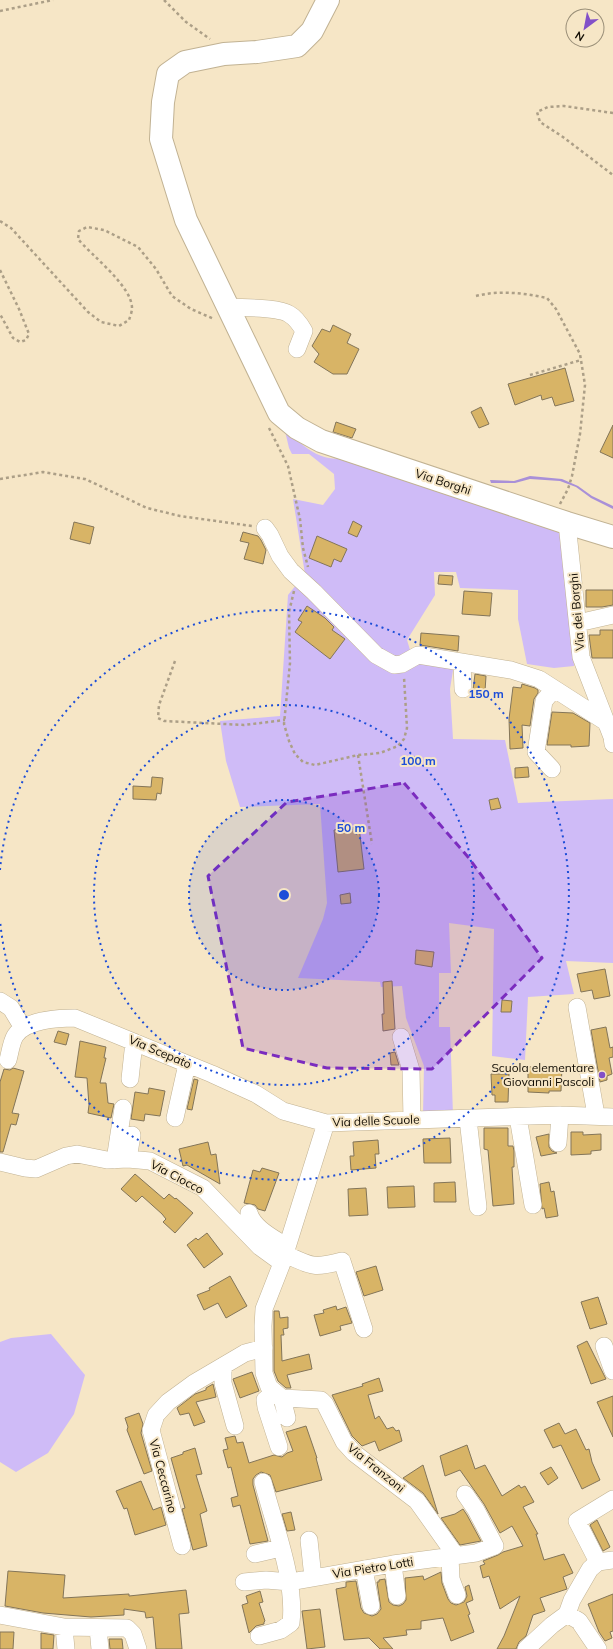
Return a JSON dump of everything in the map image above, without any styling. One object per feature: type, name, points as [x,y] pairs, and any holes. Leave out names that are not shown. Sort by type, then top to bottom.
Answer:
[{"type":"main road","points":[[273,418],[238,327],[186,220],[161,139],[162,102],[168,74],[185,62],[224,54],[257,52],[297,46],[312,31],[328,0]]},
{"type":"main road","name":"Via Borghi","points":[[273,418],[297,428],[321,441],[567,523],[613,536]]},
{"type":"street","points":[[228,307],[266,309],[288,313],[297,320],[304,331],[297,349]]},
{"type":"street","name":"Via dei Borghi","points":[[567,523],[581,657],[607,718],[613,744]]},
{"type":"street","points":[[265,528],[280,556],[308,587],[376,655],[394,665],[405,663],[418,654],[511,670],[539,679],[553,690],[607,718]]},
{"type":"street","points":[[578,623],[613,615]]},
{"type":"street","points":[[462,662],[463,689]]},
{"type":"street","points":[[552,769],[536,752],[544,701],[553,690]]},
{"type":"street","points":[[0,1001],[11,1008],[23,1028],[14,1037],[8,1060]]},
{"type":"street","points":[[577,1007],[596,1115]]},
{"type":"street","name":"Via Scepato","points":[[23,1028],[54,1018],[75,1018],[212,1074],[256,1094],[283,1111],[326,1123]]},
{"type":"street","points":[[400,1037],[411,1070],[412,1120]]},
{"type":"street","points":[[130,1079],[134,1042]]},
{"type":"street","points":[[175,1118],[187,1064]]},
{"type":"street","points":[[122,1160],[123,1108]]},
{"type":"street","points":[[558,1144],[560,1115]]},
{"type":"street","name":"Via delle Scuole","points":[[264,1348],[264,1309],[285,1255],[326,1123],[560,1115],[596,1115],[613,1117]]},
{"type":"street","points":[[518,1117],[533,1205]]},
{"type":"street","points":[[468,1119],[478,1207]]},
{"type":"street","points":[[122,1160],[132,1135]]},
{"type":"street","name":"Via Ciocco","points":[[0,1162],[36,1169],[66,1156],[77,1154],[122,1160],[150,1160],[203,1188],[260,1247],[285,1255]]},
{"type":"street","points":[[250,1213],[251,1219],[265,1232],[285,1255],[310,1265],[323,1266],[342,1261],[364,1329]]},
{"type":"street","points":[[604,1346],[613,1371]]},
{"type":"street","points":[[264,1348],[264,1373],[269,1386],[279,1395],[288,1418]]},
{"type":"street","name":"Via Ceccarino","points":[[182,1546],[151,1430],[156,1415],[168,1402],[194,1383],[245,1353],[264,1348]]},
{"type":"street","points":[[223,1366],[223,1384],[235,1426]]},
{"type":"street","points":[[279,1395],[265,1400],[266,1408],[279,1447]]},
{"type":"street","name":"Via Franzoni","points":[[279,1395],[321,1400],[325,1404],[344,1442],[354,1453],[417,1501],[453,1557]]},
{"type":"street","points":[[259,1636],[281,1630],[291,1623],[292,1608],[290,1582],[263,1482]]},
{"type":"street","points":[[457,1595],[451,1579],[453,1557],[476,1553],[495,1546],[476,1510],[465,1494]]},
{"type":"street","points":[[526,1649],[547,1629],[568,1614],[572,1600],[590,1569],[605,1561],[577,1521],[613,1499]]},
{"type":"street","points":[[309,1540],[313,1578]]},
{"type":"street","points":[[255,1554],[281,1548]]},
{"type":"street","name":"Via Pietro Lotti","points":[[244,1582],[266,1580],[290,1582],[393,1564],[453,1557]]},
{"type":"street","points":[[393,1564],[397,1596]]},
{"type":"street","points":[[364,1569],[371,1606]]},
{"type":"street","points":[[568,1614],[579,1621],[598,1649]]},
{"type":"street","points":[[0,1615],[64,1627],[127,1628],[133,1634],[138,1649]]},
{"type":"street","points":[[64,1627],[66,1649]]},
{"type":"street","points":[[98,1628],[100,1649]]},
{"type":"path","points":[[0,11],[53,0]]},
{"type":"path","points":[[164,0],[186,22],[211,40],[224,54]]},
{"type":"path","points":[[613,113],[564,106],[548,107],[537,112],[540,122],[563,137],[613,175]]},
{"type":"path","points":[[0,221],[11,228],[88,312],[101,322],[119,326],[129,320],[132,308],[128,296],[110,271],[85,248],[78,239],[79,231],[87,227],[104,230],[138,247],[156,269],[172,296],[191,309],[238,327]]},
{"type":"path","points":[[0,270],[19,309],[29,334],[26,340],[20,342],[13,338],[0,314]]},
{"type":"path","points":[[476,296],[490,293],[530,294],[547,298],[556,309],[580,354],[585,385],[580,434],[568,489]]},
{"type":"path","points":[[530,375],[581,360]]},
{"type":"path","points":[[273,418],[288,466],[300,519],[308,587],[292,593],[289,612],[290,663],[284,724],[295,754],[303,762],[315,765],[358,755],[380,753],[398,746],[404,739],[407,728],[404,680],[405,663]]},
{"type":"path","points":[[0,479],[43,472],[85,479],[147,508],[180,516],[265,528]]},
{"type":"path","points":[[175,661],[159,706],[158,718],[164,721],[244,725],[285,720]]},
{"type":"path","points":[[358,755],[372,844]]},
{"type":"highlighted area","points":[[404,783],[468,857],[542,958],[432,1069],[327,1068],[243,1048],[208,876],[287,802]]},
{"type":"shaded area","points":[[285,431],[308,449],[322,456],[340,459],[350,457],[560,528],[570,582],[574,666],[554,668],[527,664],[518,619],[518,590],[460,588],[456,572],[434,572],[435,595],[407,640],[414,663],[454,664],[450,689],[453,739],[505,740],[518,803],[613,799],[613,963],[566,961],[574,994],[528,997],[525,1060],[492,1056],[494,929],[449,923],[451,973],[439,973],[439,1027],[450,1027],[453,1115],[423,1115],[424,1066],[406,1018],[402,986],[381,987],[380,982],[298,978],[323,919],[327,903],[320,804],[240,807],[226,761],[220,721],[280,716],[288,595],[305,574],[293,499],[323,505],[335,489],[334,474],[309,454],[292,454]]},
{"type":"shaded area","points":[[530,476],[562,479],[578,486],[592,496],[613,506],[613,509],[591,498],[576,487],[560,481],[530,479],[515,483],[491,483],[490,480],[514,481]]},
{"type":"shaded area","points":[[51,1334],[85,1375],[74,1414],[48,1453],[16,1472],[0,1462],[0,1342],[11,1338]]},
{"type":"building","points":[[333,325],[351,334],[347,343],[359,349],[347,374],[333,374],[314,362],[319,354],[312,346],[322,329],[330,332]]},
{"type":"building","points":[[565,368],[574,401],[555,406],[552,397],[542,400],[541,395],[515,405],[508,384]]},
{"type":"building","points":[[481,407],[489,424],[479,428],[471,412]]},
{"type":"building","points":[[336,422],[356,429],[352,438],[333,432]]},
{"type":"building","points":[[613,425],[613,458],[600,452]]},
{"type":"building","points":[[353,521],[362,526],[357,537],[348,533]]},
{"type":"building","points":[[74,522],[94,527],[90,544],[70,539]]},
{"type":"building","points":[[243,532],[258,536],[261,540],[266,550],[263,564],[244,559],[249,543],[240,541]]},
{"type":"building","points":[[317,536],[347,549],[341,562],[334,559],[331,567],[309,558]]},
{"type":"building","points":[[439,575],[453,576],[452,585],[438,584]]},
{"type":"building","points":[[586,590],[613,590],[613,605],[586,607]]},
{"type":"building","points":[[464,591],[492,593],[490,616],[462,614]]},
{"type":"building","points":[[307,606],[325,618],[334,627],[332,630],[345,639],[330,659],[295,632],[302,622],[298,620]]},
{"type":"building","points":[[600,630],[613,630],[613,658],[592,658],[589,635],[600,635]]},
{"type":"building","points":[[421,633],[459,636],[458,651],[420,645]]},
{"type":"building","points":[[475,674],[486,676],[485,691],[473,690]]},
{"type":"building","points":[[522,684],[535,688],[538,690],[538,693],[534,699],[530,726],[522,725],[523,748],[510,749],[509,719],[513,687],[521,688]]},
{"type":"building","points":[[552,712],[573,713],[590,723],[589,746],[571,747],[571,745],[547,745]]},
{"type":"building","points":[[528,767],[529,777],[515,778],[515,768]]},
{"type":"building","points":[[152,777],[163,778],[161,794],[157,793],[156,800],[133,799],[133,786],[151,787]]},
{"type":"building","points":[[498,798],[501,808],[491,810],[489,800]]},
{"type":"building","points":[[359,827],[364,869],[338,872],[334,830]]},
{"type":"building","points":[[350,893],[351,903],[341,904],[340,895]]},
{"type":"building","points":[[416,950],[434,952],[432,967],[415,964]]},
{"type":"building","points":[[605,969],[610,996],[594,999],[592,990],[581,992],[577,974]]},
{"type":"building","points":[[392,981],[395,1029],[383,1031],[383,982]]},
{"type":"building","points":[[502,1000],[512,1001],[511,1012],[501,1012]]},
{"type":"building","points":[[606,1027],[610,1048],[613,1047],[613,1057],[609,1058],[612,1074],[607,1076],[607,1080],[600,1082],[591,1030]]},
{"type":"building","points":[[58,1031],[69,1034],[66,1045],[54,1042]]},
{"type":"building","points":[[80,1041],[106,1047],[104,1058],[106,1058],[100,1083],[106,1083],[108,1103],[114,1104],[111,1118],[88,1113],[89,1105],[87,1078],[75,1077]]},
{"type":"building","points":[[395,1052],[399,1065],[391,1065],[390,1053]]},
{"type":"building","points":[[562,1066],[561,1091],[549,1091],[549,1093],[528,1092],[528,1067]]},
{"type":"building","points":[[13,1068],[24,1071],[12,1113],[19,1114],[16,1125],[11,1124],[3,1152],[0,1152],[0,1082],[4,1069],[10,1070]]},
{"type":"building","points":[[491,1074],[509,1074],[508,1102],[495,1102],[495,1095],[492,1095]]},
{"type":"building","points":[[194,1079],[198,1080],[192,1110],[187,1109]]},
{"type":"building","points":[[149,1088],[165,1091],[160,1116],[145,1114],[144,1121],[131,1119],[135,1092],[148,1094]]},
{"type":"building","points":[[484,1128],[508,1128],[508,1146],[513,1146],[514,1151],[514,1167],[512,1167],[514,1204],[493,1206],[488,1150],[484,1149]]},
{"type":"building","points":[[571,1132],[583,1132],[583,1135],[601,1134],[601,1150],[591,1151],[591,1154],[571,1155]]},
{"type":"building","points":[[549,1134],[549,1147],[552,1151],[557,1153],[541,1156],[536,1137]]},
{"type":"building","points":[[450,1138],[451,1163],[424,1163],[423,1139]]},
{"type":"building","points":[[378,1140],[379,1154],[375,1154],[376,1168],[351,1170],[350,1156],[354,1156],[353,1142]]},
{"type":"building","points":[[208,1142],[211,1155],[216,1154],[220,1184],[187,1165],[183,1166],[179,1149]]},
{"type":"building","points":[[262,1168],[279,1173],[265,1211],[258,1209],[255,1205],[244,1203],[253,1170],[260,1172]]},
{"type":"building","points":[[135,1174],[164,1199],[169,1194],[175,1199],[176,1198],[193,1213],[175,1233],[163,1222],[166,1219],[162,1214],[142,1196],[136,1202],[121,1189]]},
{"type":"building","points":[[455,1182],[456,1202],[434,1202],[434,1183]]},
{"type":"building","points":[[549,1182],[551,1192],[554,1191],[558,1216],[546,1218],[544,1208],[542,1209],[540,1184]]},
{"type":"building","points":[[414,1186],[415,1207],[388,1208],[387,1187]]},
{"type":"building","points":[[366,1188],[368,1215],[349,1216],[348,1189]]},
{"type":"building","points":[[207,1233],[223,1254],[204,1268],[187,1245],[196,1238],[198,1240]]},
{"type":"building","points":[[376,1266],[383,1290],[364,1296],[356,1272]]},
{"type":"building","points":[[230,1276],[247,1306],[226,1318],[218,1303],[204,1310],[197,1295],[210,1290],[209,1288]]},
{"type":"building","points":[[598,1297],[607,1324],[590,1329],[581,1302]]},
{"type":"building","points":[[336,1306],[337,1310],[346,1307],[352,1323],[340,1326],[341,1330],[320,1336],[314,1315],[324,1313],[323,1310]]},
{"type":"building","points":[[274,1311],[279,1311],[280,1318],[288,1317],[288,1328],[283,1329],[284,1335],[281,1335],[282,1361],[309,1354],[312,1369],[287,1375],[291,1388],[286,1388],[278,1381],[274,1371]]},
{"type":"building","points":[[587,1341],[606,1379],[591,1384],[577,1346]]},
{"type":"building","points":[[252,1372],[259,1391],[240,1398],[233,1379]]},
{"type":"building","points":[[379,1378],[383,1391],[368,1395],[375,1419],[379,1416],[387,1429],[393,1427],[396,1431],[399,1430],[402,1441],[379,1451],[375,1441],[362,1446],[352,1436],[332,1395],[363,1386],[362,1384]]},
{"type":"building","points":[[213,1384],[216,1397],[196,1402],[205,1422],[194,1426],[189,1413],[180,1415],[177,1408],[195,1394],[206,1390],[206,1388]]},
{"type":"building","points":[[613,1396],[613,1437],[597,1402]]},
{"type":"building","points":[[139,1413],[143,1424],[141,1433],[152,1471],[144,1474],[127,1430],[128,1427],[125,1418]]},
{"type":"building","points":[[559,1423],[565,1434],[576,1429],[586,1450],[589,1449],[592,1462],[600,1480],[582,1489],[561,1445],[553,1448],[544,1430]]},
{"type":"building","points":[[306,1426],[317,1458],[322,1480],[276,1492],[270,1475],[261,1472],[256,1475],[253,1479],[253,1485],[268,1541],[250,1544],[240,1505],[233,1507],[231,1498],[238,1496],[231,1467],[228,1468],[223,1450],[228,1449],[225,1438],[235,1436],[237,1443],[243,1442],[249,1463],[274,1455],[282,1457],[293,1451],[286,1432]]},
{"type":"building","points":[[467,1445],[475,1469],[485,1465],[502,1496],[519,1485],[521,1488],[525,1486],[534,1502],[523,1507],[538,1534],[536,1534],[544,1560],[564,1554],[573,1573],[563,1577],[567,1589],[540,1598],[545,1611],[533,1615],[526,1636],[519,1642],[516,1649],[497,1649],[504,1636],[520,1596],[500,1609],[489,1576],[483,1578],[480,1566],[485,1564],[483,1561],[503,1552],[523,1546],[512,1526],[500,1533],[484,1504],[460,1470],[445,1476],[440,1456]]},
{"type":"building","points":[[195,1448],[202,1474],[196,1475],[207,1511],[200,1514],[207,1546],[193,1550],[182,1509],[185,1508],[171,1458]]},
{"type":"building","points":[[423,1465],[438,1514],[423,1493],[403,1478]]},
{"type":"building","points":[[551,1467],[558,1478],[548,1485],[540,1473]]},
{"type":"building","points":[[141,1481],[153,1510],[161,1507],[166,1525],[135,1535],[127,1508],[124,1509],[116,1491]]},
{"type":"building","points":[[463,1509],[481,1541],[460,1545],[441,1518],[455,1514]]},
{"type":"building","points":[[291,1512],[295,1530],[287,1531],[282,1514]]},
{"type":"building","points":[[597,1520],[610,1547],[603,1551],[590,1525]]},
{"type":"building","points":[[8,1571],[65,1575],[63,1598],[129,1594],[129,1596],[186,1590],[189,1613],[179,1614],[182,1649],[156,1649],[153,1617],[146,1618],[145,1612],[124,1609],[124,1615],[91,1617],[43,1613],[5,1606]]},
{"type":"building","points":[[441,1572],[442,1583],[451,1603],[456,1605],[464,1602],[467,1596],[465,1587],[469,1585],[473,1600],[466,1603],[470,1614],[468,1615],[474,1632],[451,1641],[443,1618],[421,1621],[421,1629],[406,1630],[407,1635],[383,1638],[393,1649],[380,1649],[369,1638],[344,1640],[336,1589],[346,1587],[346,1582],[356,1581],[361,1608],[364,1613],[372,1616],[377,1614],[381,1609],[377,1582],[379,1582],[379,1580],[385,1579],[389,1602],[393,1605],[399,1606],[406,1600],[405,1578],[423,1576],[424,1580]]},
{"type":"building","points":[[260,1591],[263,1602],[259,1603],[265,1621],[264,1624],[256,1626],[249,1633],[242,1605],[248,1603],[246,1596]]},
{"type":"building","points":[[613,1594],[613,1631],[610,1632],[612,1638],[605,1641],[599,1632],[588,1604]]},
{"type":"building","points":[[320,1609],[325,1647],[307,1649],[302,1611]]},
{"type":"building","points":[[0,1632],[14,1632],[13,1649],[0,1649]]},
{"type":"building","points":[[41,1633],[54,1635],[53,1649],[41,1649]]},
{"type":"building","points":[[109,1639],[122,1639],[123,1649],[110,1649]]},
{"type":"place","name":"Scuola elementare Giovanni Pascoli","points":[[602,1075]]}]
